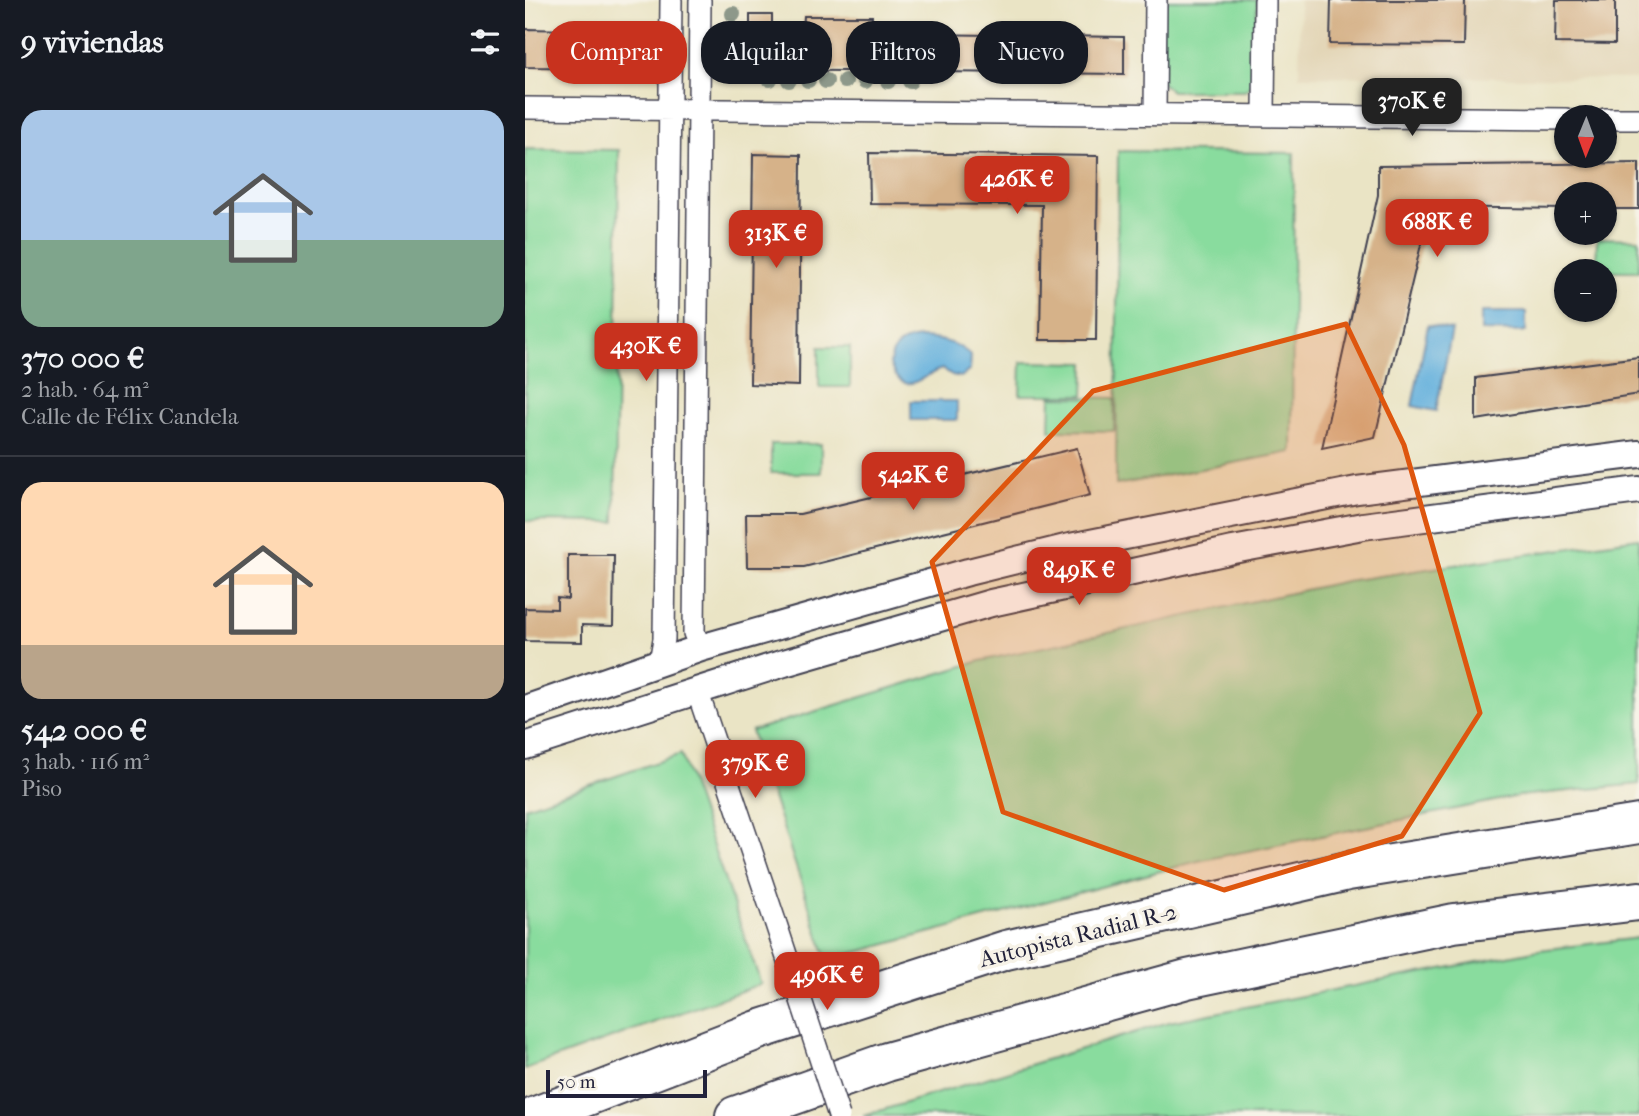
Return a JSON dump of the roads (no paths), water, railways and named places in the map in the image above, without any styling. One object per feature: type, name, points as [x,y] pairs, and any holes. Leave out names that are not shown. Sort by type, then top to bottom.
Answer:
[{"type":"highway","name":"Autopista Radial R-2","points":[[536,1116],[758,1030],[1006,950],[1348,871],[1639,824]]},
{"type":"highway","points":[[735,1116],[887,1062],[1187,979],[1454,923],[1639,901]]},
{"type":"street","points":[[660,662],[664,614],[671,0]]},
{"type":"street","points":[[700,0],[694,633],[701,648]]},
{"type":"street","points":[[1155,114],[1156,0]]},
{"type":"street","points":[[1265,0],[1265,115]]},
{"type":"street","points":[[525,107],[1554,119]]},
{"type":"street","points":[[1617,119],[1639,119]]},
{"type":"street","points":[[525,709],[701,648],[968,572],[1132,534],[1357,490],[1639,454]]},
{"type":"street","points":[[525,746],[697,690],[991,603],[1193,559],[1363,526],[1639,490]]},
{"type":"street","points":[[697,690],[838,1116]]},
{"type":"water","points":[[1481,312],[1526,312],[1526,332],[1481,331]]},
{"type":"water","points":[[1428,325],[1452,330],[1436,411],[1412,406]]},
{"type":"water","points":[[921,338],[941,340],[960,347],[971,356],[970,370],[961,377],[943,369],[915,382],[902,382],[890,364],[893,352],[899,344]]},
{"type":"water","points":[[911,401],[957,401],[957,420],[911,420]]}]
